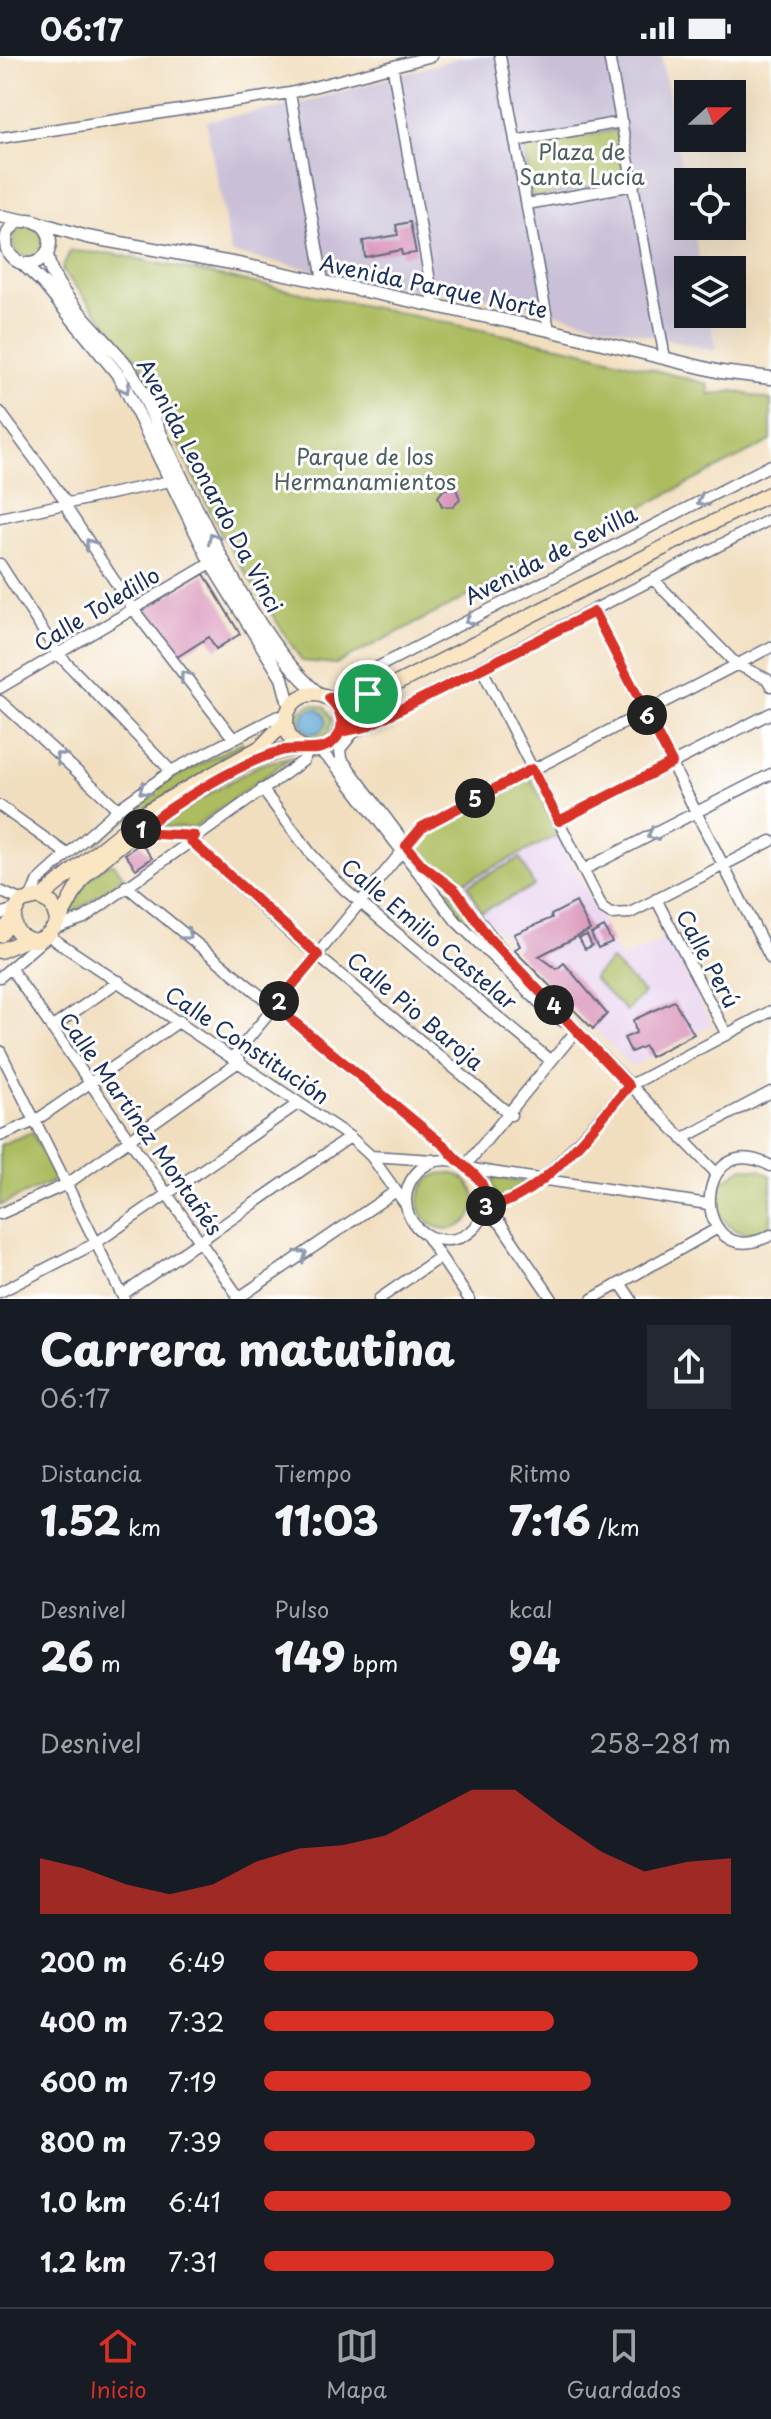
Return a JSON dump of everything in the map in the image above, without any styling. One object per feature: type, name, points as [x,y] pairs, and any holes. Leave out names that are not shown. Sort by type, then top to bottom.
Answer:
[{"type":"main road","name":"Avenida de Sevilla","points":[[324,696],[368,694],[390,687],[771,493]]},
{"type":"main road","name":"Avenida de Sevilla","points":[[340,732],[390,687]]},
{"type":"main road","points":[[0,935],[20,906],[149,810],[258,749],[276,735],[302,697],[324,696],[340,711],[340,732],[328,746],[312,753],[265,757],[172,808],[80,881],[52,931],[0,951]]},
{"type":"main road","points":[[288,715],[292,738],[312,753]]},
{"type":"main road","points":[[20,906],[53,906],[52,931]]},
{"type":"main road","points":[[20,906],[17,931],[28,939]]},
{"type":"street","points":[[0,138],[290,93],[393,69],[432,56]]},
{"type":"street","points":[[500,56],[549,330]]},
{"type":"street","points":[[609,56],[665,358]]},
{"type":"street","points":[[393,69],[434,304]]},
{"type":"street","points":[[290,93],[323,281]]},
{"type":"street","points":[[515,141],[622,122]]},
{"type":"street","points":[[527,204],[634,185]]},
{"type":"street","points":[[0,216],[30,221],[46,231],[47,251],[35,263],[22,263],[4,247],[9,231],[30,221]]},
{"type":"street","name":"Avenida Parque Norte","points":[[30,221],[87,237],[434,304],[721,372],[771,378]]},
{"type":"street","name":"Avenida Parque Norte","points":[[47,251],[63,240],[87,237]]},
{"type":"street","name":"Avenida Leonardo Da Vinci","points":[[47,251],[53,279],[131,371],[222,557],[275,645],[294,673],[324,696]]},
{"type":"street","name":"Avenida Leonardo Da Vinci","points":[[22,263],[43,283],[120,377],[211,563],[282,678],[288,715]]},
{"type":"street","points":[[0,412],[67,503],[68,510],[133,609],[233,738]]},
{"type":"street","name":"Avenida de Sevilla","points":[[368,694],[367,679],[372,670],[771,465]]},
{"type":"street","points":[[0,518],[170,481]]},
{"type":"street","points":[[340,754],[345,740],[365,727],[771,519]]},
{"type":"street","name":"Calle Toledillo","points":[[0,688],[211,563]]},
{"type":"street","points":[[0,564],[58,654],[171,771]]},
{"type":"street","points":[[654,580],[736,664],[770,682]]},
{"type":"street","points":[[594,612],[771,959]]},
{"type":"street","points":[[0,1214],[67,1184],[237,1058],[275,1006],[422,827],[645,710],[768,650]]},
{"type":"street","points":[[768,650],[758,661],[770,682]]},
{"type":"street","points":[[482,669],[603,909],[619,916],[771,841]]},
{"type":"street","points":[[0,701],[118,809]]},
{"type":"street","points":[[559,821],[771,713]]},
{"type":"street","points":[[0,891],[20,906],[36,883],[67,854],[118,809],[171,771],[233,738],[288,715]]},
{"type":"street","points":[[365,727],[340,732],[340,754],[404,850],[456,921],[552,1015],[573,1028]]},
{"type":"street","points":[[0,977],[52,931],[79,921],[312,753],[404,850],[456,891],[489,938],[717,1174]]},
{"type":"street","points":[[583,870],[771,774]]},
{"type":"street","name":"Calle Emilio Castelar","points":[[262,789],[311,854],[360,903],[551,1061]]},
{"type":"street","points":[[0,806],[67,854]]},
{"type":"street","points":[[137,833],[192,838]]},
{"type":"street","name":"Calle Pio Baroja","points":[[192,838],[318,955],[511,1115]]},
{"type":"street","points":[[126,886],[446,1147],[455,1161]]},
{"type":"street","name":"Calle Perú","points":[[656,899],[727,1035]]},
{"type":"street","points":[[758,934],[771,928]]},
{"type":"street","name":"Calle Constitución","points":[[52,931],[119,981],[350,1137],[371,1156],[406,1205]]},
{"type":"street","name":"Calle Martínez Montañés","points":[[11,969],[239,1299]]},
{"type":"street","points":[[51,1028],[119,981]]},
{"type":"street","points":[[485,1209],[500,1206],[544,1179],[629,1086],[771,1011]]},
{"type":"street","points":[[0,1136],[35,1121],[180,1021]]},
{"type":"street","points":[[469,1167],[511,1115],[573,1028]]},
{"type":"street","points":[[0,1051],[123,1297],[350,1137]]},
{"type":"street","points":[[682,1139],[771,1092]]},
{"type":"street","points":[[0,1292],[96,1243],[299,1103]]},
{"type":"street","points":[[371,1156],[455,1161],[469,1167],[708,1204]]},
{"type":"street","points":[[770,1238],[742,1241],[718,1228],[708,1204],[710,1188],[717,1174],[739,1160],[754,1159],[771,1166]]},
{"type":"street","points":[[440,1160],[426,1165],[414,1176],[407,1189],[406,1205],[412,1221],[426,1235],[469,1299]]},
{"type":"street","points":[[426,1235],[445,1241],[464,1236],[476,1228],[485,1209],[484,1186],[469,1167]]},
{"type":"street","points":[[239,1299],[396,1191]]},
{"type":"street","points":[[485,1209],[501,1224],[552,1299]]},
{"type":"street","points":[[592,1299],[718,1228]]},
{"type":"street","points":[[379,1299],[440,1257]]},
{"type":"street","points":[[620,1283],[631,1299]]},
{"type":"shaded area","points":[[465,56],[661,56],[674,125],[674,152],[679,152],[682,168],[674,168],[674,240],[696,240],[698,256],[674,256],[674,328],[712,328],[716,351],[446,288],[424,292],[231,253],[206,121],[303,103]]},
{"type":"shaded area","points":[[558,835],[621,960],[667,937],[712,1025],[632,1067],[476,909],[462,883]]},
{"type":"green space","name":"Plaza de Santa Lucía","points":[[616,130],[625,180],[532,198],[524,147]]},
{"type":"green space","points":[[28,227],[39,231],[43,242],[39,253],[28,257],[17,253],[13,242],[17,231]]},
{"type":"green space","name":"Parque de los Hermanamientos","points":[[70,251],[114,254],[578,350],[708,384],[710,395],[734,391],[771,400],[771,441],[336,664],[302,661],[222,536],[140,364],[62,270]]},
{"type":"green space","points":[[311,704],[325,707],[332,719],[328,734],[317,740],[302,736],[296,725],[299,711]]},
{"type":"green space","points":[[242,742],[246,750],[122,823],[96,844],[93,841],[158,786]]},
{"type":"green space","points":[[293,756],[193,828],[154,826],[259,765]]},
{"type":"green space","points":[[530,776],[558,835],[462,883],[427,861],[415,845],[428,830]]},
{"type":"green space","points":[[520,858],[534,886],[481,912],[468,885]]},
{"type":"green space","points":[[108,864],[114,864],[124,877],[76,911],[78,915],[67,916],[88,879]]},
{"type":"green space","points":[[421,868],[451,892],[487,941],[509,964],[507,967],[455,915]]},
{"type":"green space","points":[[611,960],[644,993],[626,1011],[593,978]]},
{"type":"green space","points":[[32,1132],[56,1180],[0,1205],[0,1145]]},
{"type":"green space","points":[[743,1168],[760,1170],[771,1176],[771,1225],[760,1231],[738,1231],[722,1217],[718,1207],[721,1183]]},
{"type":"green space","points":[[447,1173],[466,1182],[475,1201],[466,1220],[447,1229],[428,1220],[419,1201],[428,1182]]},
{"type":"green space","points":[[496,1178],[525,1182],[498,1200],[491,1182]]},
{"type":"water","points":[[314,709],[322,713],[326,721],[322,729],[314,733],[306,729],[302,721],[306,713]]},
{"type":"building","points":[[410,222],[416,253],[402,255],[401,250],[365,257],[363,241],[398,235],[396,225]]},
{"type":"building","points":[[444,489],[456,489],[460,499],[453,507],[442,506],[438,497]]},
{"type":"building","points":[[204,574],[240,634],[216,649],[209,637],[177,657],[141,611]]},
{"type":"building","points":[[141,843],[152,858],[136,869],[125,854]]},
{"type":"building","points":[[576,902],[590,930],[539,956],[557,969],[564,963],[607,1014],[593,1029],[514,950],[520,946],[514,934],[552,918],[551,915]]},
{"type":"building","points":[[604,927],[612,942],[598,948],[591,934]]},
{"type":"building","points":[[587,935],[592,946],[585,949],[579,938]]},
{"type":"building","points":[[674,1001],[694,1034],[650,1057],[645,1046],[631,1052],[624,1038],[636,1033],[633,1020]]},
{"type":"route","points":[[368,694],[329,698],[338,708],[342,724],[340,732],[328,746],[293,748],[265,757],[172,808],[137,833],[195,836],[190,840],[258,905],[318,955],[275,1006],[446,1147],[455,1161],[475,1172],[484,1186],[486,1207],[500,1206],[544,1179],[629,1086],[489,938],[456,891],[422,865],[406,846],[422,827],[532,769],[559,821],[672,763],[594,612],[365,727],[340,732],[353,717],[390,687],[368,694]]}]
